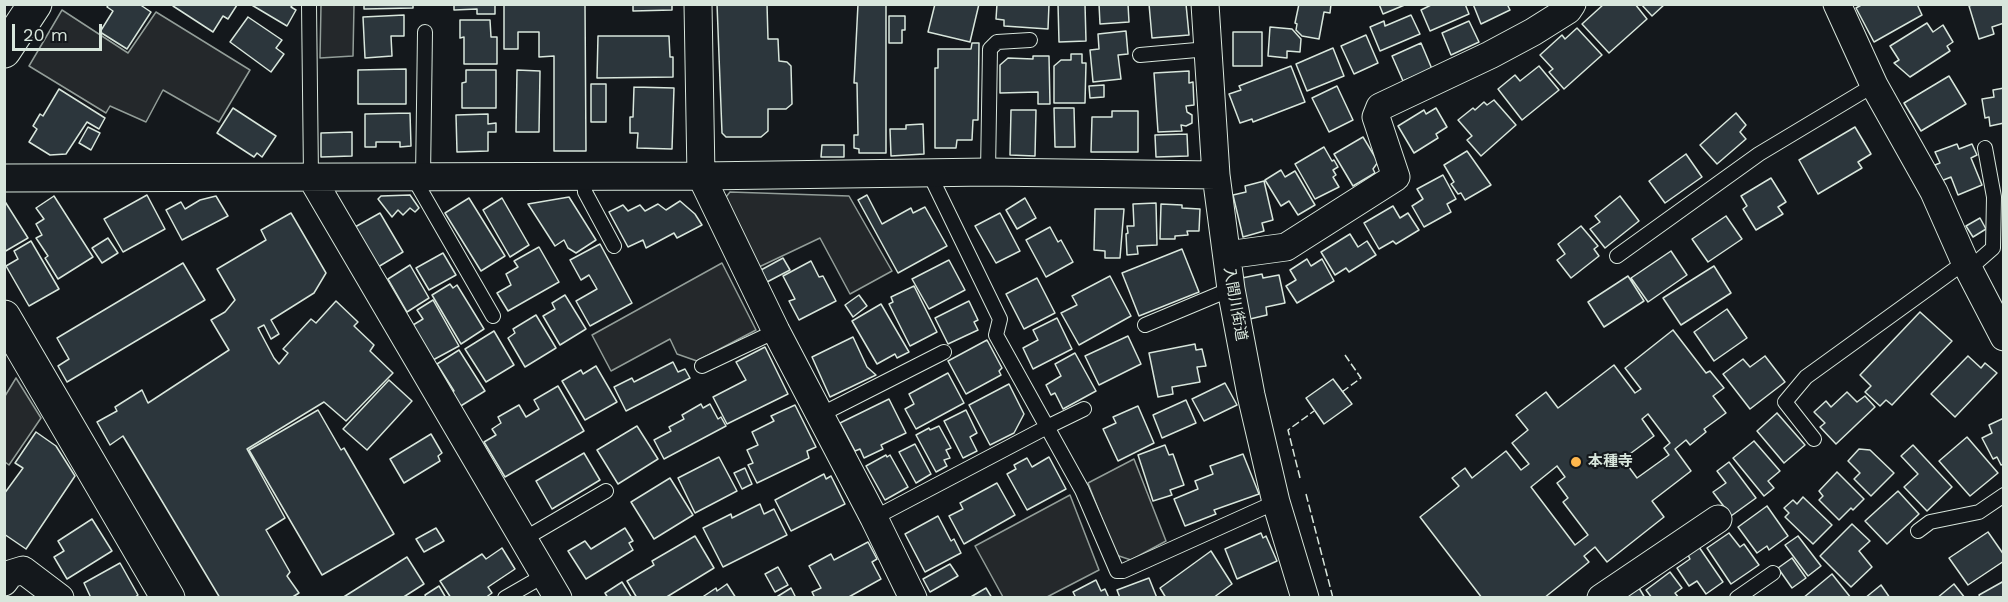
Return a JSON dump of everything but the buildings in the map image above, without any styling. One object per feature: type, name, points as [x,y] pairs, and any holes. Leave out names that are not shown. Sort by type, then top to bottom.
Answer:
[{"type":"street","points":[[4,51],[35,4]]},
{"type":"street","points":[[698,4],[700,177],[776,332],[913,597]]},
{"type":"street","name":"入間川街道","points":[[1205,4],[1216,176],[1231,289],[1251,395],[1276,502],[1305,597]]},
{"type":"street","points":[[1227,255],[1286,247],[1396,177],[1376,117],[1380,108],[1533,32],[1568,10],[1572,4]]},
{"type":"street","points":[[1837,4],[1874,85],[1934,192],[1967,266],[2004,337]]},
{"type":"street","points":[[4,178],[700,177],[988,172],[1216,176]]},
{"type":"street","points":[[311,177],[552,586]]},
{"type":"street","points":[[4,317],[168,597]]},
{"type":"street","points":[[1601,597],[1718,519]]},
{"type":"street","points":[[4,582],[10,574],[23,570],[60,597]]},
{"type":"lane","points":[[309,4],[311,177]]},
{"type":"lane","points":[[425,32],[418,177],[493,316]]},
{"type":"lane","points":[[988,172],[990,49],[997,42],[1030,40]]},
{"type":"lane","points":[[1140,55],[1208,49]]},
{"type":"lane","points":[[1617,256],[1759,154],[1874,85]]},
{"type":"lane","points":[[1814,440],[1785,402],[1806,377],[1993,248],[1994,197],[1985,148]]},
{"type":"lane","points":[[929,173],[1000,319],[996,335],[1082,490],[1117,571],[1123,572],[1276,502]]},
{"type":"lane","points":[[584,177],[585,192],[614,246]]},
{"type":"lane","points":[[1145,325],[1231,289]]},
{"type":"lane","points":[[702,366],[776,332]]},
{"type":"lane","points":[[820,415],[944,352]]},
{"type":"lane","points":[[874,518],[1047,427],[1084,410]]},
{"type":"lane","points":[[524,538],[606,491]]},
{"type":"lane","points":[[1918,531],[1930,522],[1979,512],[2004,495]]},
{"type":"lane","points":[[1737,597],[1773,573]]},
{"type":"lane","points":[[505,597],[552,586]]},
{"type":"shaded area","points":[[321,5],[354,5],[353,56],[320,58]]},
{"type":"shaded area","points":[[62,10],[128,53],[156,12],[250,70],[219,122],[163,90],[146,122],[110,106],[106,113],[29,66]]},
{"type":"shaded area","points":[[730,192],[849,196],[892,271],[850,294],[820,238],[759,267],[722,202]]},
{"type":"shaded area","points":[[722,263],[756,330],[697,361],[677,354],[670,339],[611,371],[592,335]]},
{"type":"shaded area","points":[[16,378],[41,418],[9,465],[5,462],[5,396]]},
{"type":"shaded area","points":[[1134,459],[1166,541],[1131,560],[1116,555],[1088,483]]},
{"type":"shaded area","points":[[1070,495],[1099,570],[1047,597],[1003,597],[975,546]]},
{"type":"fence","points":[[1342,392],[1361,378],[1345,355]]},
{"type":"fence","points":[[1300,478],[1288,430],[1314,411]]},
{"type":"fence","points":[[1306,494],[1333,598]]},
{"type":"place","name":"本種寺","points":[[1576,462]]}]
